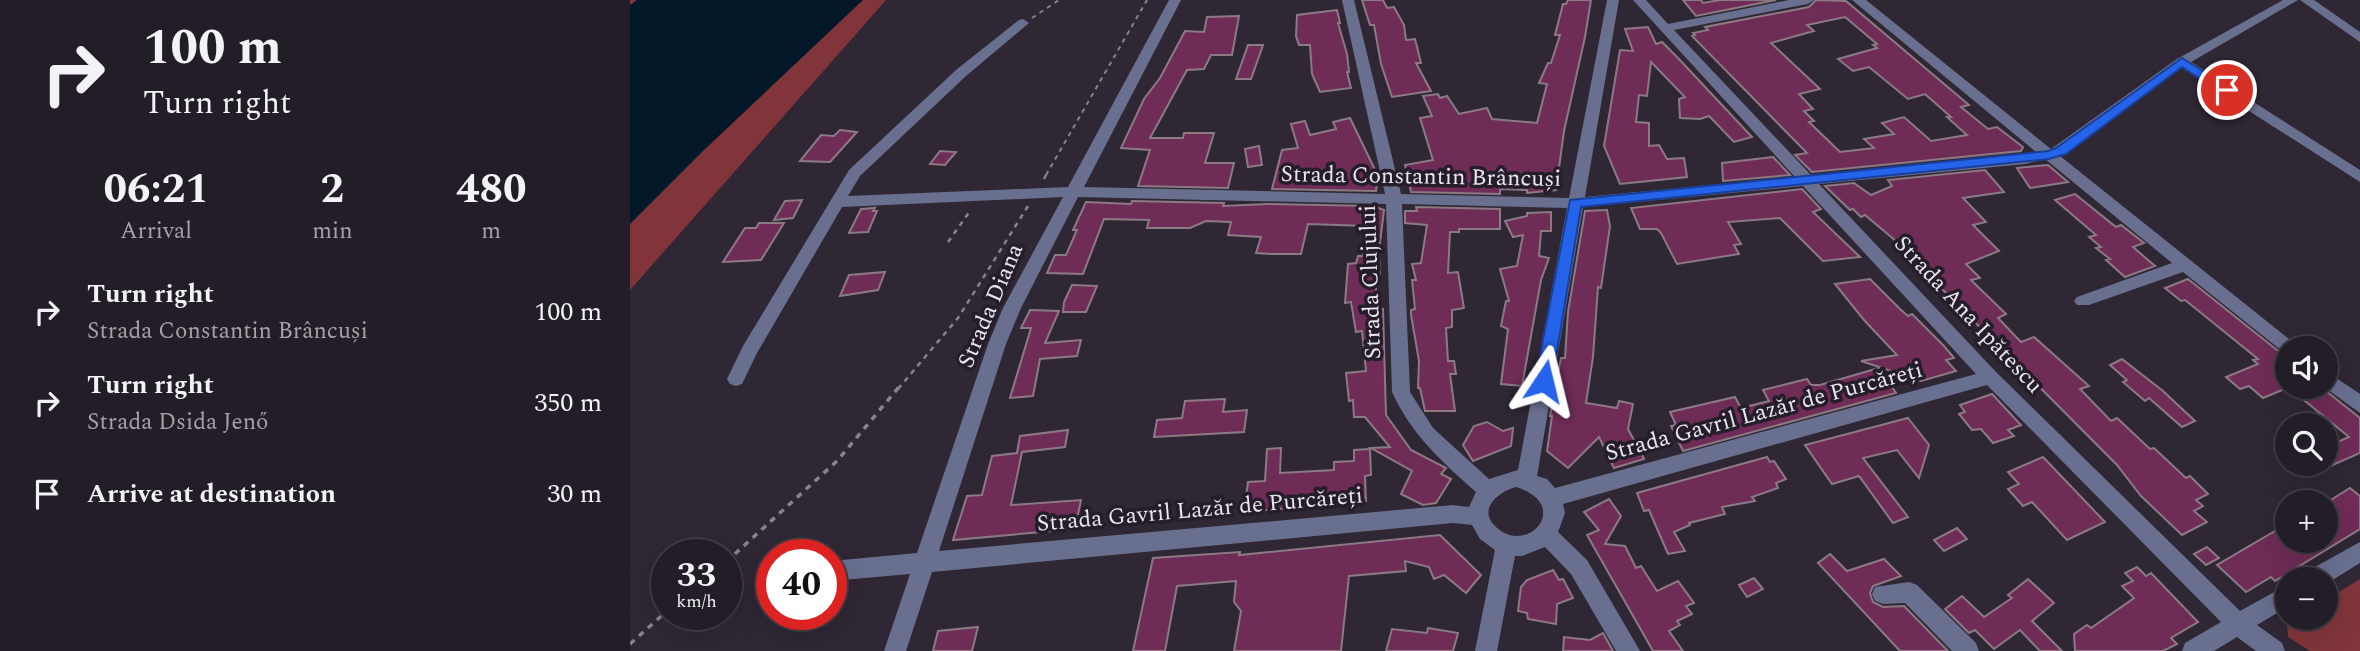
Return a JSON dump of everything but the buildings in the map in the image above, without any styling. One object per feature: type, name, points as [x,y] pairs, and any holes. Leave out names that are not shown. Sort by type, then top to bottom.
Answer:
[{"type":"street","name":"Strada Diana","points":[[895,651],[997,344],[1012,308],[1071,192],[1175,0]]},
{"type":"street","name":"Strada Clujului","points":[[1348,0],[1394,198],[1401,392],[1406,408],[1423,431],[1488,490]]},
{"type":"street","points":[[1526,480],[1613,0]]},
{"type":"street","name":"Strada Ana Ipătescu","points":[[1639,0],[1990,377],[2238,624],[2274,651]]},
{"type":"street","points":[[1667,28],[1808,0]]},
{"type":"street","points":[[1858,0],[2275,338]]},
{"type":"street","name":"Strada Constantin Brâncuși","points":[[836,202],[1071,192],[1575,203],[2049,155],[2061,151],[2182,62],[2292,0]]},
{"type":"street","points":[[2306,0],[2360,38]]},
{"type":"street","points":[[736,379],[749,351],[854,173],[874,151],[993,45],[1024,23]]},
{"type":"street","points":[[2182,62],[2360,177]]},
{"type":"street","points":[[2083,301],[2183,266]]},
{"type":"street","name":"Strada Gavril Lazăr de Purcăreți","points":[[1551,498],[1990,377]]},
{"type":"street","points":[[2338,388],[2360,405]]},
{"type":"street","points":[[1505,480],[1526,480],[1545,490],[1551,498],[1555,516],[1546,534],[1528,545],[1506,545],[1488,534],[1479,517],[1479,507],[1488,490],[1505,480]]},
{"type":"street","name":"Strada Gavril Lazăr de Purcăreți","points":[[847,569],[1453,514],[1479,517]]},
{"type":"street","points":[[1546,534],[1579,567],[1629,651]]},
{"type":"street","points":[[1486,651],[1506,545]]},
{"type":"street","points":[[2334,567],[2360,552]]},
{"type":"street","points":[[1883,594],[1909,592],[1968,651]]},
{"type":"street","points":[[2193,651],[2275,602]]},
{"type":"path","points":[[1024,23],[1059,0]]},
{"type":"path","points":[[742,547],[837,461],[958,318],[1037,193],[1147,0]]},
{"type":"path","points":[[948,242],[972,208],[992,194]]},
{"type":"path","points":[[630,644],[651,625]]},
{"type":"shaded area","points":[[630,0],[886,0],[630,290]]},
{"type":"shaded area","points":[[2360,579],[2360,651],[2310,651],[2288,637],[2287,630],[2338,630],[2338,593]]},
{"type":"water","points":[[637,0],[863,0],[630,224],[630,5]]},
{"type":"route","points":[[1544,381],[1575,203],[2049,155],[2061,151],[2182,62],[2227,90]]}]
